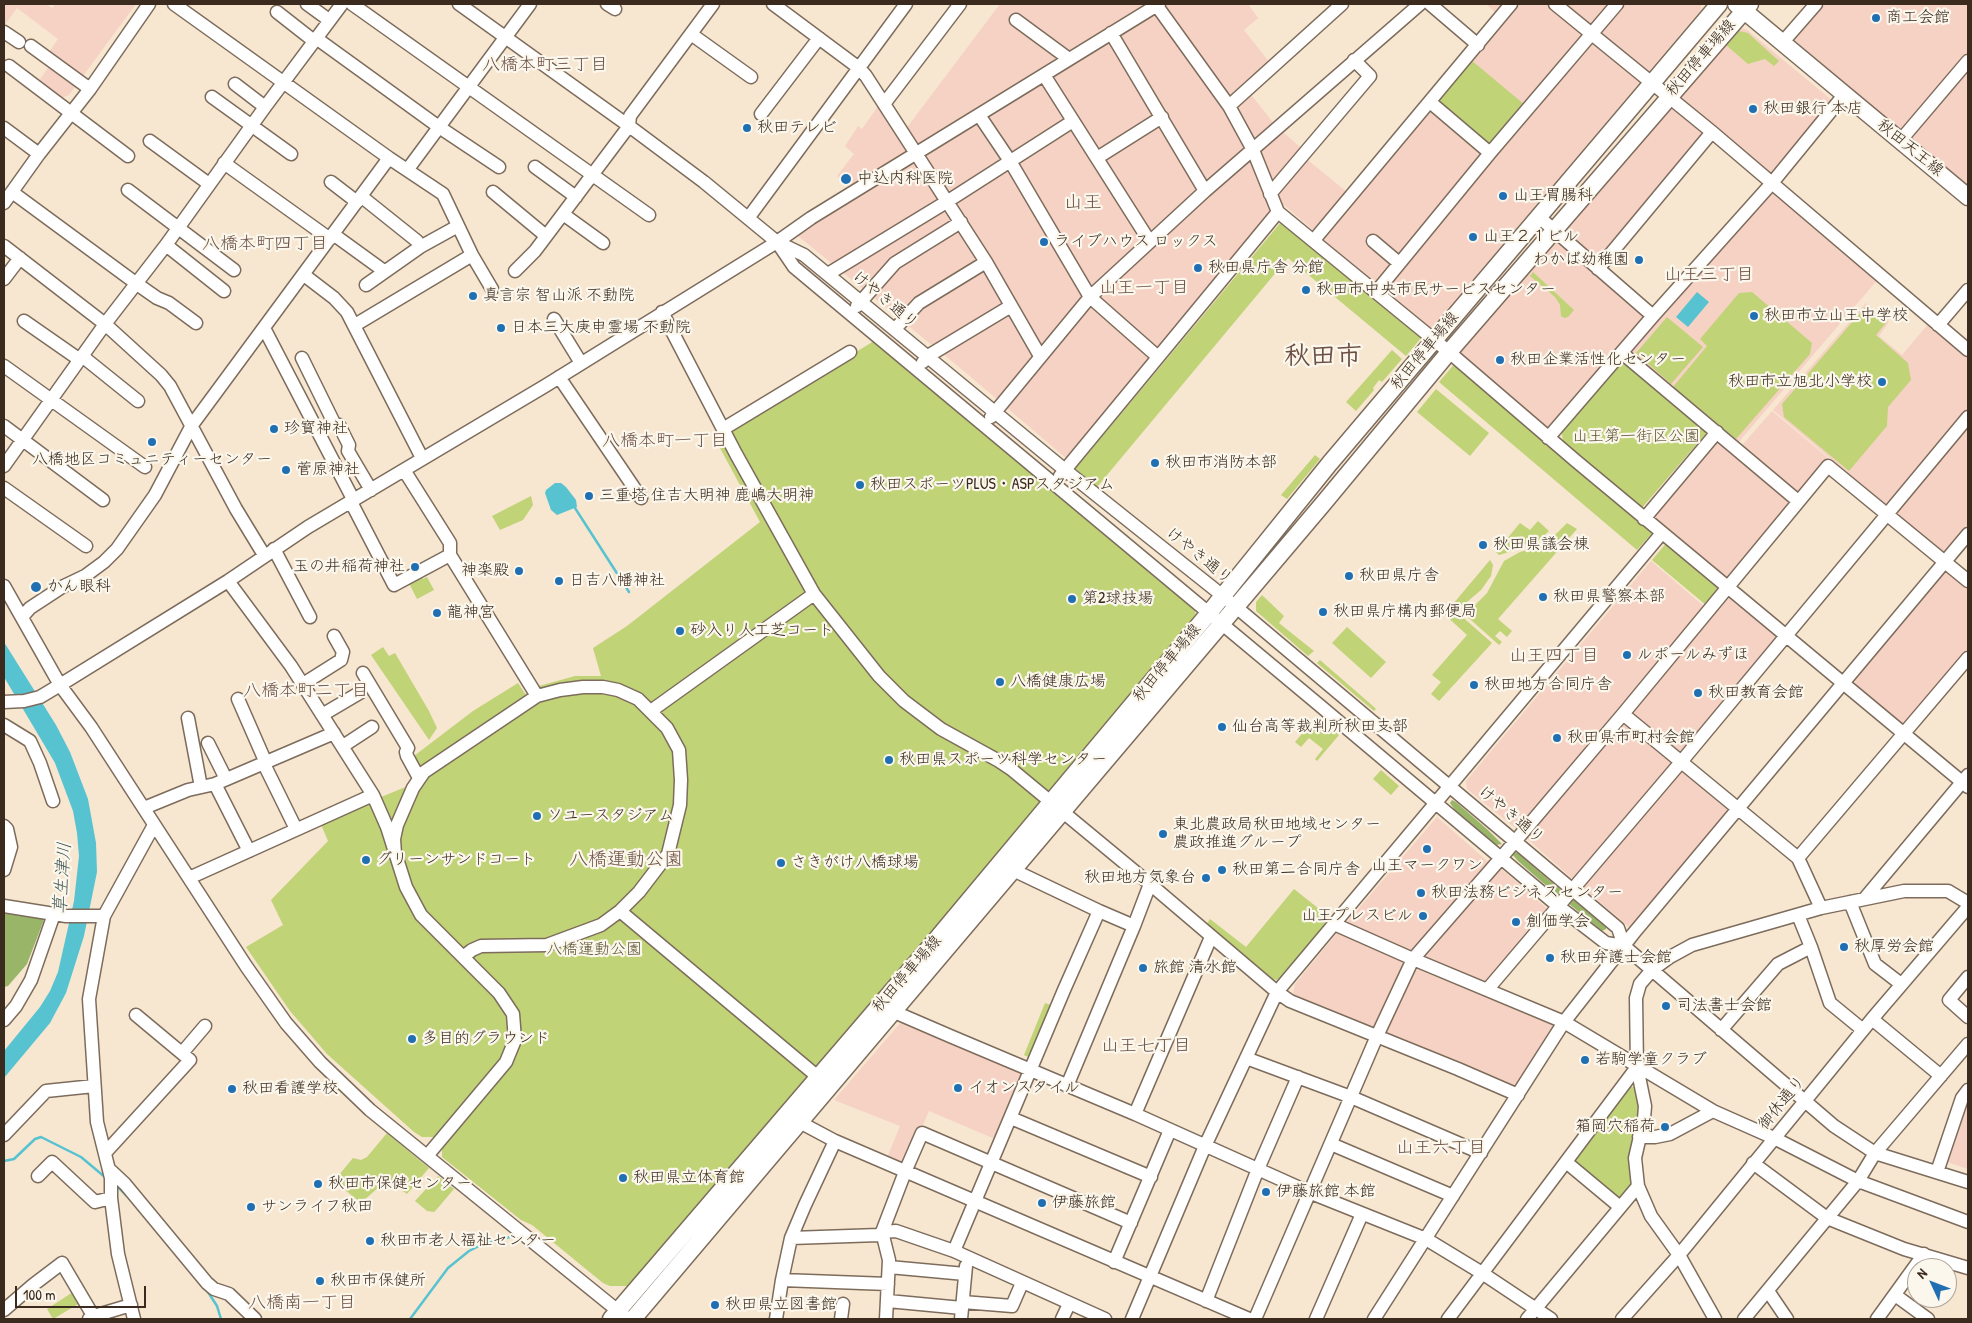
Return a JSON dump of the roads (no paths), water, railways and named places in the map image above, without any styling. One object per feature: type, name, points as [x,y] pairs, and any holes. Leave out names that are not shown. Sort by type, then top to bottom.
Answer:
[{"type":"main road","name":"秋田停車場線","points":[[1215,619],[1223,596],[1330,463],[1719,4]]},
{"type":"main road","name":"秋田停車場線","points":[[632,1319],[794,1117],[818,1077],[935,941],[1057,806],[1215,619],[1236,607],[1449,352],[1668,97],[1742,6]]},
{"type":"main road","name":"秋田天王線","points":[[1742,6],[1782,43],[1968,197]]},
{"type":"main road","name":"秋田停車場線","points":[[619,1316],[794,1117],[895,1010],[1013,870],[1057,806]]},
{"type":"street","points":[[149,4],[90,89],[7,195],[196,323]]},
{"type":"street","points":[[174,4],[388,158],[443,194],[472,255],[492,289]]},
{"type":"street","points":[[307,4],[329,20]]},
{"type":"street","points":[[4,466],[105,324],[166,245],[264,107],[342,4]]},
{"type":"street","points":[[352,4],[593,174],[649,216]]},
{"type":"street","points":[[459,4],[629,126],[749,217],[777,242]]},
{"type":"street","points":[[408,170],[530,4]]},
{"type":"street","points":[[515,271],[535,251],[629,126],[630,116],[713,4]]},
{"type":"street","points":[[773,4],[859,68],[948,200],[1040,356]]},
{"type":"street","points":[[749,217],[906,4]]},
{"type":"street","points":[[884,104],[960,4]]},
{"type":"street","points":[[1229,106],[1342,4]]},
{"type":"street","points":[[984,425],[1090,296],[1205,190],[1420,4]]},
{"type":"street","points":[[1430,4],[1478,45]]},
{"type":"street","points":[[1314,240],[1511,4]]},
{"type":"street","points":[[1555,4],[1712,132],[1968,350]]},
{"type":"street","points":[[1376,292],[1490,153],[1617,4]]},
{"type":"street","points":[[1782,43],[1816,4]]},
{"type":"street","points":[[7,702],[24,701],[40,697],[56,688],[228,580],[269,552],[559,377],[777,242],[811,218],[1158,5],[1229,106],[1253,150],[1278,212],[1449,352],[1644,519],[1904,734],[1966,782],[1865,898]]},
{"type":"street","points":[[277,12],[499,168]]},
{"type":"street","points":[[1016,20],[1069,59]]},
{"type":"street","points":[[4,32],[25,44],[90,89]]},
{"type":"street","points":[[1112,33],[1205,190]]},
{"type":"street","points":[[691,34],[751,77]]},
{"type":"street","points":[[762,114],[819,38]]},
{"type":"street","points":[[1270,194],[1370,76],[1354,60]]},
{"type":"street","points":[[1900,141],[1968,60]]},
{"type":"street","points":[[9,66],[128,156]]},
{"type":"street","points":[[1044,75],[1150,242]]},
{"type":"street","points":[[235,84],[264,107]]},
{"type":"street","points":[[1548,438],[1653,316],[1772,183],[1844,95]]},
{"type":"street","points":[[212,98],[291,154]]},
{"type":"street","points":[[1430,102],[1490,153]]},
{"type":"street","points":[[979,115],[1010,161],[1090,296],[1158,357]]},
{"type":"street","points":[[1097,158],[1162,117]]},
{"type":"street","points":[[828,274],[1073,121]]},
{"type":"street","points":[[4,128],[39,154]]},
{"type":"street","points":[[1598,269],[1712,132]]},
{"type":"street","points":[[150,141],[209,184]]},
{"type":"street","points":[[22,617],[30,608],[62,586],[85,576],[104,562],[117,549],[154,495],[192,425],[388,158]]},
{"type":"street","points":[[224,163],[384,271]]},
{"type":"street","points":[[535,167],[576,197]]},
{"type":"street","points":[[331,182],[359,199],[417,241],[420,247]]},
{"type":"street","points":[[128,190],[234,270]]},
{"type":"street","points":[[493,192],[546,236]]},
{"type":"street","points":[[1054,484],[1278,212]]},
{"type":"street","points":[[563,214],[603,243]]},
{"type":"street","points":[[1539,217],[1653,316]]},
{"type":"street","points":[[851,314],[895,263],[961,222]]},
{"type":"street","points":[[366,284],[420,247],[458,226]]},
{"type":"street","points":[[1373,241],[1399,263]]},
{"type":"street","name":"けやき通り","points":[[777,242],[804,256],[828,274],[1065,470],[1223,596],[1618,928],[1624,946],[1606,943],[1558,906],[794,267],[777,242]]},
{"type":"street","points":[[166,245],[224,290]]},
{"type":"street","points":[[4,246],[105,324],[161,375],[170,386],[192,425],[236,509],[269,552],[310,617]]},
{"type":"street","points":[[355,326],[472,255]]},
{"type":"street","points":[[4,280],[20,258]]},
{"type":"street","points":[[895,329],[919,303],[986,262]]},
{"type":"street","points":[[304,274],[334,298],[347,312],[422,458]]},
{"type":"street","points":[[1938,325],[1968,290]]},
{"type":"street","points":[[916,369],[928,356],[1011,306]]},
{"type":"street","points":[[662,312],[814,594],[878,676],[904,701],[941,729],[999,761],[1057,806],[1211,937],[1290,1001],[1518,1095]]},
{"type":"street","points":[[554,319],[581,363]]},
{"type":"street","points":[[24,321],[81,358],[138,401]]},
{"type":"street","points":[[264,328],[394,586],[450,555]]},
{"type":"street","points":[[723,428],[850,352]]},
{"type":"street","points":[[1622,353],[1798,501]]},
{"type":"street","points":[[302,358],[334,423],[339,425],[349,445],[348,451],[371,490]]},
{"type":"street","points":[[4,366],[145,467]]},
{"type":"street","points":[[559,377],[641,498]]},
{"type":"street","points":[[1487,990],[1681,762],[1968,417]]},
{"type":"street","points":[[4,426],[104,500]]},
{"type":"street","points":[[1644,519],[1717,432]]},
{"type":"street","points":[[1255,1319],[1311,1193],[1350,1097],[1413,960],[1623,714],[1828,466],[1968,581]]},
{"type":"street","points":[[404,470],[450,544],[450,555],[537,696]]},
{"type":"street","points":[[4,488],[86,546]]},
{"type":"street","points":[[1132,1319],[1148,1277],[1205,1146],[1277,992],[1662,533]]},
{"type":"street","points":[[1374,1319],[1564,1022],[1624,946],[1968,534]]},
{"type":"street","points":[[228,580],[303,684],[373,795],[387,827],[406,887],[421,915],[499,993],[509,1007],[515,1021],[515,1040],[506,1062],[428,1156]]},
{"type":"street","points":[[4,586],[22,617],[56,688],[91,727],[246,966],[286,1023],[320,1062],[370,1110],[428,1156],[619,1316]]},
{"type":"street","points":[[653,712],[663,702],[814,594]]},
{"type":"street","points":[[303,684],[341,660],[343,652],[334,636]]},
{"type":"street","points":[[1798,858],[1968,658]]},
{"type":"street","points":[[363,673],[408,748],[407,756],[419,778]]},
{"type":"street","points":[[396,854],[394,839],[404,805],[424,772],[537,696],[571,688],[603,687],[618,690],[638,699],[667,728],[679,750],[680,805],[668,854],[639,892],[620,911],[601,925],[547,945],[481,946],[472,950],[464,957]]},
{"type":"street","points":[[322,715],[361,692]]},
{"type":"street","points":[[238,699],[265,764],[296,829]]},
{"type":"street","points":[[1623,714],[1798,858],[1822,908]]},
{"type":"street","points":[[188,718],[201,787]]},
{"type":"street","points":[[4,725],[30,741],[53,801]]},
{"type":"street","points":[[343,746],[372,727]]},
{"type":"street","points":[[144,808],[188,790],[221,782],[334,733]]},
{"type":"street","points":[[208,743],[221,782],[249,851]]},
{"type":"street","points":[[189,878],[373,795]]},
{"type":"street","points":[[134,1319],[118,1254],[111,1183],[106,1153],[97,1122],[89,999],[101,916],[154,825]]},
{"type":"street","points":[[4,826],[7,829],[11,847],[4,870]]},
{"type":"street","points":[[1013,870],[1134,926]]},
{"type":"street","points":[[1067,1086],[1150,884]]},
{"type":"street","points":[[1715,1319],[1679,1255],[1651,1216],[1638,1186],[1635,1158],[1645,1106],[1637,1067],[1636,998],[1640,984],[1652,970],[1692,945],[1822,908],[1904,891],[1948,891],[1968,903]]},
{"type":"street","points":[[1850,902],[1875,964],[1901,984]]},
{"type":"street","points":[[4,906],[60,915],[101,916]]},
{"type":"street","name":"御休通り","points":[[1622,1319],[1679,1255],[1901,984],[1968,907]]},
{"type":"street","points":[[620,911],[818,1077]]},
{"type":"street","points":[[954,1251],[1099,911]]},
{"type":"street","points":[[4,1020],[16,1006],[32,980],[60,915]]},
{"type":"street","points":[[1798,915],[1830,1003],[1863,1030]]},
{"type":"street","points":[[1334,924],[1413,960],[1564,1022],[1712,1112],[1774,1138],[1858,1181],[1968,1222]]},
{"type":"street","points":[[1135,1114],[1211,937]]},
{"type":"street","points":[[1624,946],[1834,1126],[1875,1153],[1968,1182]]},
{"type":"street","points":[[1721,1030],[1778,964],[1811,947]]},
{"type":"street","points":[[1968,977],[1949,1000],[1968,1017]]},
{"type":"street","points":[[895,1010],[899,1014],[1135,1114],[1311,1193],[1426,1239],[1482,1273],[1532,1314],[1551,1319]]},
{"type":"street","points":[[106,1153],[190,1060],[136,1016]]},
{"type":"street","points":[[1872,1019],[1941,1076]]},
{"type":"street","points":[[182,1053],[205,1026]]},
{"type":"street","points":[[1744,1319],[1858,1181],[1875,1153],[1968,1044]]},
{"type":"street","points":[[1246,1058],[1350,1097],[1481,1153]]},
{"type":"street","points":[[1448,1319],[1637,1067]]},
{"type":"street","points":[[1206,1301],[1258,1169],[1298,1077]]},
{"type":"street","points":[[4,1134],[46,1092],[94,1086]]},
{"type":"street","points":[[1937,1172],[1962,1098],[1968,1090]]},
{"type":"street","points":[[1639,1137],[1655,1137],[1670,1134],[1712,1112]]},
{"type":"street","points":[[794,1117],[835,1141],[1249,1319]]},
{"type":"street","points":[[1011,1118],[1151,1178]]},
{"type":"street","points":[[1114,1262],[1170,1130]]},
{"type":"street","points":[[886,1319],[889,1267],[882,1232],[922,1134],[1131,1223]]},
{"type":"street","points":[[776,1319],[791,1238],[804,1204],[835,1141]]},
{"type":"street","points":[[1331,1144],[1453,1196]]},
{"type":"street","points":[[38,1176],[52,1162],[95,1202],[111,1183]]},
{"type":"street","points":[[1566,1162],[1620,1207]]},
{"type":"street","points":[[1753,1163],[1827,1218],[1904,1249],[1968,1268]]},
{"type":"street","points":[[111,1183],[125,1184],[207,1283],[214,1289],[229,1294],[255,1319]]},
{"type":"street","points":[[1532,1314],[1638,1186]]},
{"type":"street","points":[[1316,1319],[1362,1214]]},
{"type":"street","points":[[791,1238],[879,1235],[882,1232],[896,1231],[954,1251],[1104,1319]]},
{"type":"street","points":[[1877,1319],[1924,1254]]},
{"type":"street","points":[[962,1310],[966,1258]]},
{"type":"street","points":[[4,1310],[32,1285],[62,1263],[93,1318],[131,1305]]},
{"type":"street","points":[[889,1267],[965,1274]]},
{"type":"street","points":[[782,1280],[888,1284]]},
{"type":"street","points":[[888,1301],[962,1310],[1012,1306],[1022,1283]]},
{"type":"street","points":[[1768,1291],[1787,1319]]},
{"type":"street","points":[[1895,1295],[1928,1319]]},
{"type":"street","points":[[841,1319],[843,1304]]},
{"type":"street","points":[[1062,1319],[1068,1304]]},
{"type":"water","points":[[1697,292],[1709,302],[1688,327],[1676,317]]},
{"type":"water","points":[[555,483],[561,483],[566,487],[576,500],[577,507],[557,515],[551,510],[545,493]]},
{"type":"water","points":[[4,642],[56,725],[70,752],[88,799],[96,843],[97,872],[84,936],[66,993],[50,1023],[4,1078],[4,1051],[40,1007],[50,991],[58,972],[74,901],[79,856],[73,811],[55,763],[4,677]]},
{"type":"waterway","points":[[575,508],[629,592]]},
{"type":"waterway","points":[[4,1161],[14,1159],[35,1139],[41,1137],[81,1157],[106,1178]]},
{"type":"waterway","points":[[115,1184],[127,1196]]},
{"type":"waterway","points":[[410,1319],[448,1268],[469,1251],[485,1243],[510,1237]]},
{"type":"waterway","points":[[208,1292],[217,1306],[221,1319]]},
{"type":"place","name":"商工会館","points":[[1876,18]]},
{"type":"place","name":"秋田銀行 本店","points":[[1753,109]]},
{"type":"place","name":"秋田テレビ","points":[[747,128]]},
{"type":"place","name":"中込内科医院","points":[[846,179]]},
{"type":"place","name":"山王胃腸科","points":[[1503,196]]},
{"type":"place","name":"山王２１ビル","points":[[1473,237]]},
{"type":"place","name":"ライブハウス ロックス","points":[[1044,242]]},
{"type":"place","name":"わかば幼稚園","points":[[1639,260]]},
{"type":"place","name":"秋田県庁舎 分館","points":[[1198,268]]},
{"type":"place","name":"秋田市中央市民サービスセンター","points":[[1306,290]]},
{"type":"place","name":"真言宗 智山派 不動院","points":[[473,296]]},
{"type":"place","name":"秋田市立山王中学校","points":[[1754,316]]},
{"type":"place","name":"日本三大庚申霊場 不動院","points":[[501,328]]},
{"type":"place","name":"秋田企業活性化センター","points":[[1500,360]]},
{"type":"place","name":"秋田市立旭北小学校","points":[[1882,382]]},
{"type":"place","name":"珍寳神社","points":[[274,429]]},
{"type":"place","name":"八橋地区コミュニティーセンター","points":[[152,442]]},
{"type":"place","name":"秋田市消防本部","points":[[1155,463]]},
{"type":"place","name":"菅原神社","points":[[286,470]]},
{"type":"place","name":"秋田スポーツPLUS・ASPスタジアム","points":[[860,485]]},
{"type":"place","name":"三重塔 住吉大明神 鹿嶋大明神","points":[[589,496]]},
{"type":"place","name":"秋田県議会棟","points":[[1483,545]]},
{"type":"place","name":"玉の井稲荷神社","points":[[415,567]]},
{"type":"place","name":"神楽殿","points":[[519,571]]},
{"type":"place","name":"秋田県庁舎","points":[[1349,576]]},
{"type":"place","name":"日吉八幡神社","points":[[559,581]]},
{"type":"place","name":"かん眼科","points":[[36,587]]},
{"type":"place","name":"秋田県警察本部","points":[[1543,597]]},
{"type":"place","name":"第2球技場","points":[[1072,599]]},
{"type":"place","name":"秋田県庁構内郵便局","points":[[1323,612]]},
{"type":"place","name":"龍神宮","points":[[437,613]]},
{"type":"place","name":"砂入り人工芝コート","points":[[680,631]]},
{"type":"place","name":"ルポールみずほ","points":[[1627,655]]},
{"type":"place","name":"八橋健康広場","points":[[1000,682]]},
{"type":"place","name":"秋田地方合同庁舎","points":[[1474,685]]},
{"type":"place","name":"秋田教育会館","points":[[1698,693]]},
{"type":"place","name":"仙台高等裁判所秋田支部","points":[[1222,727]]},
{"type":"place","name":"秋田県市町村会館","points":[[1557,738]]},
{"type":"place","name":"秋田県スポーツ科学センター","points":[[889,760]]},
{"type":"place","name":"ソユースタジアム","points":[[537,816]]},
{"type":"place","name":"東北農政局秋田地域センター 農政推進グループ","points":[[1163,834]]},
{"type":"place","name":"山王マークワン","points":[[1427,849]]},
{"type":"place","name":"グリーンサンドコート","points":[[366,860]]},
{"type":"place","name":"さきがけ八橋球場","points":[[781,863]]},
{"type":"place","name":"秋田第二合同庁舎","points":[[1222,870]]},
{"type":"place","name":"秋田地方気象台","points":[[1206,878]]},
{"type":"place","name":"秋田法務ビジネスセンター","points":[[1421,893]]},
{"type":"place","name":"山王プレスビル","points":[[1423,916]]},
{"type":"place","name":"創価学会","points":[[1516,922]]},
{"type":"place","name":"秋厚労会館","points":[[1844,947]]},
{"type":"place","name":"秋田弁護士会館","points":[[1550,958]]},
{"type":"place","name":"旅館 清水館","points":[[1143,968]]},
{"type":"place","name":"司法書士会館","points":[[1666,1006]]},
{"type":"place","name":"多目的グラウンド","points":[[412,1039]]},
{"type":"place","name":"若駒学童クラブ","points":[[1585,1060]]},
{"type":"place","name":"イオンスタイル","points":[[958,1088]]},
{"type":"place","name":"秋田看護学校","points":[[232,1089]]},
{"type":"place","name":"箱岡穴稲荷","points":[[1665,1127]]},
{"type":"place","name":"秋田県立体育館","points":[[623,1178]]},
{"type":"place","name":"秋田市保健センター","points":[[318,1184]]},
{"type":"place","name":"伊藤旅館 本館","points":[[1266,1192]]},
{"type":"place","name":"伊藤旅館","points":[[1042,1203]]},
{"type":"place","name":"サンライフ秋田","points":[[251,1207]]},
{"type":"place","name":"秋田市老人福祉センター","points":[[370,1241]]},
{"type":"place","name":"秋田市保健所","points":[[320,1281]]},
{"type":"place","name":"秋田県立図書館","points":[[715,1305]]},
{"type":"district","name":"八橋本町三丁目","points":[[545,65]]},
{"type":"district","name":"山王","points":[[1083,203]]},
{"type":"district","name":"八橋本町四丁目","points":[[265,244]]},
{"type":"district","name":"山王三丁目","points":[[1709,275]]},
{"type":"district","name":"山王一丁目","points":[[1144,288]]},
{"type":"district","name":"秋田市","points":[[1323,357]]},
{"type":"district","name":"八橋本町一丁目","points":[[665,441]]},
{"type":"district","name":"山王四丁目","points":[[1554,656]]},
{"type":"district","name":"八橋本町二丁目","points":[[306,691]]},
{"type":"district","name":"八橋運動公園","points":[[626,860]]},
{"type":"district","name":"山王七丁目","points":[[1146,1046]]},
{"type":"district","name":"山王六丁目","points":[[1441,1148]]},
{"type":"district","name":"八橋南一丁目","points":[[302,1303]]},
{"type":"park label","name":"山王第一街区公園","points":[[1636,437]]},
{"type":"water label","name":"草生津川","points":[[63,878]]}]
